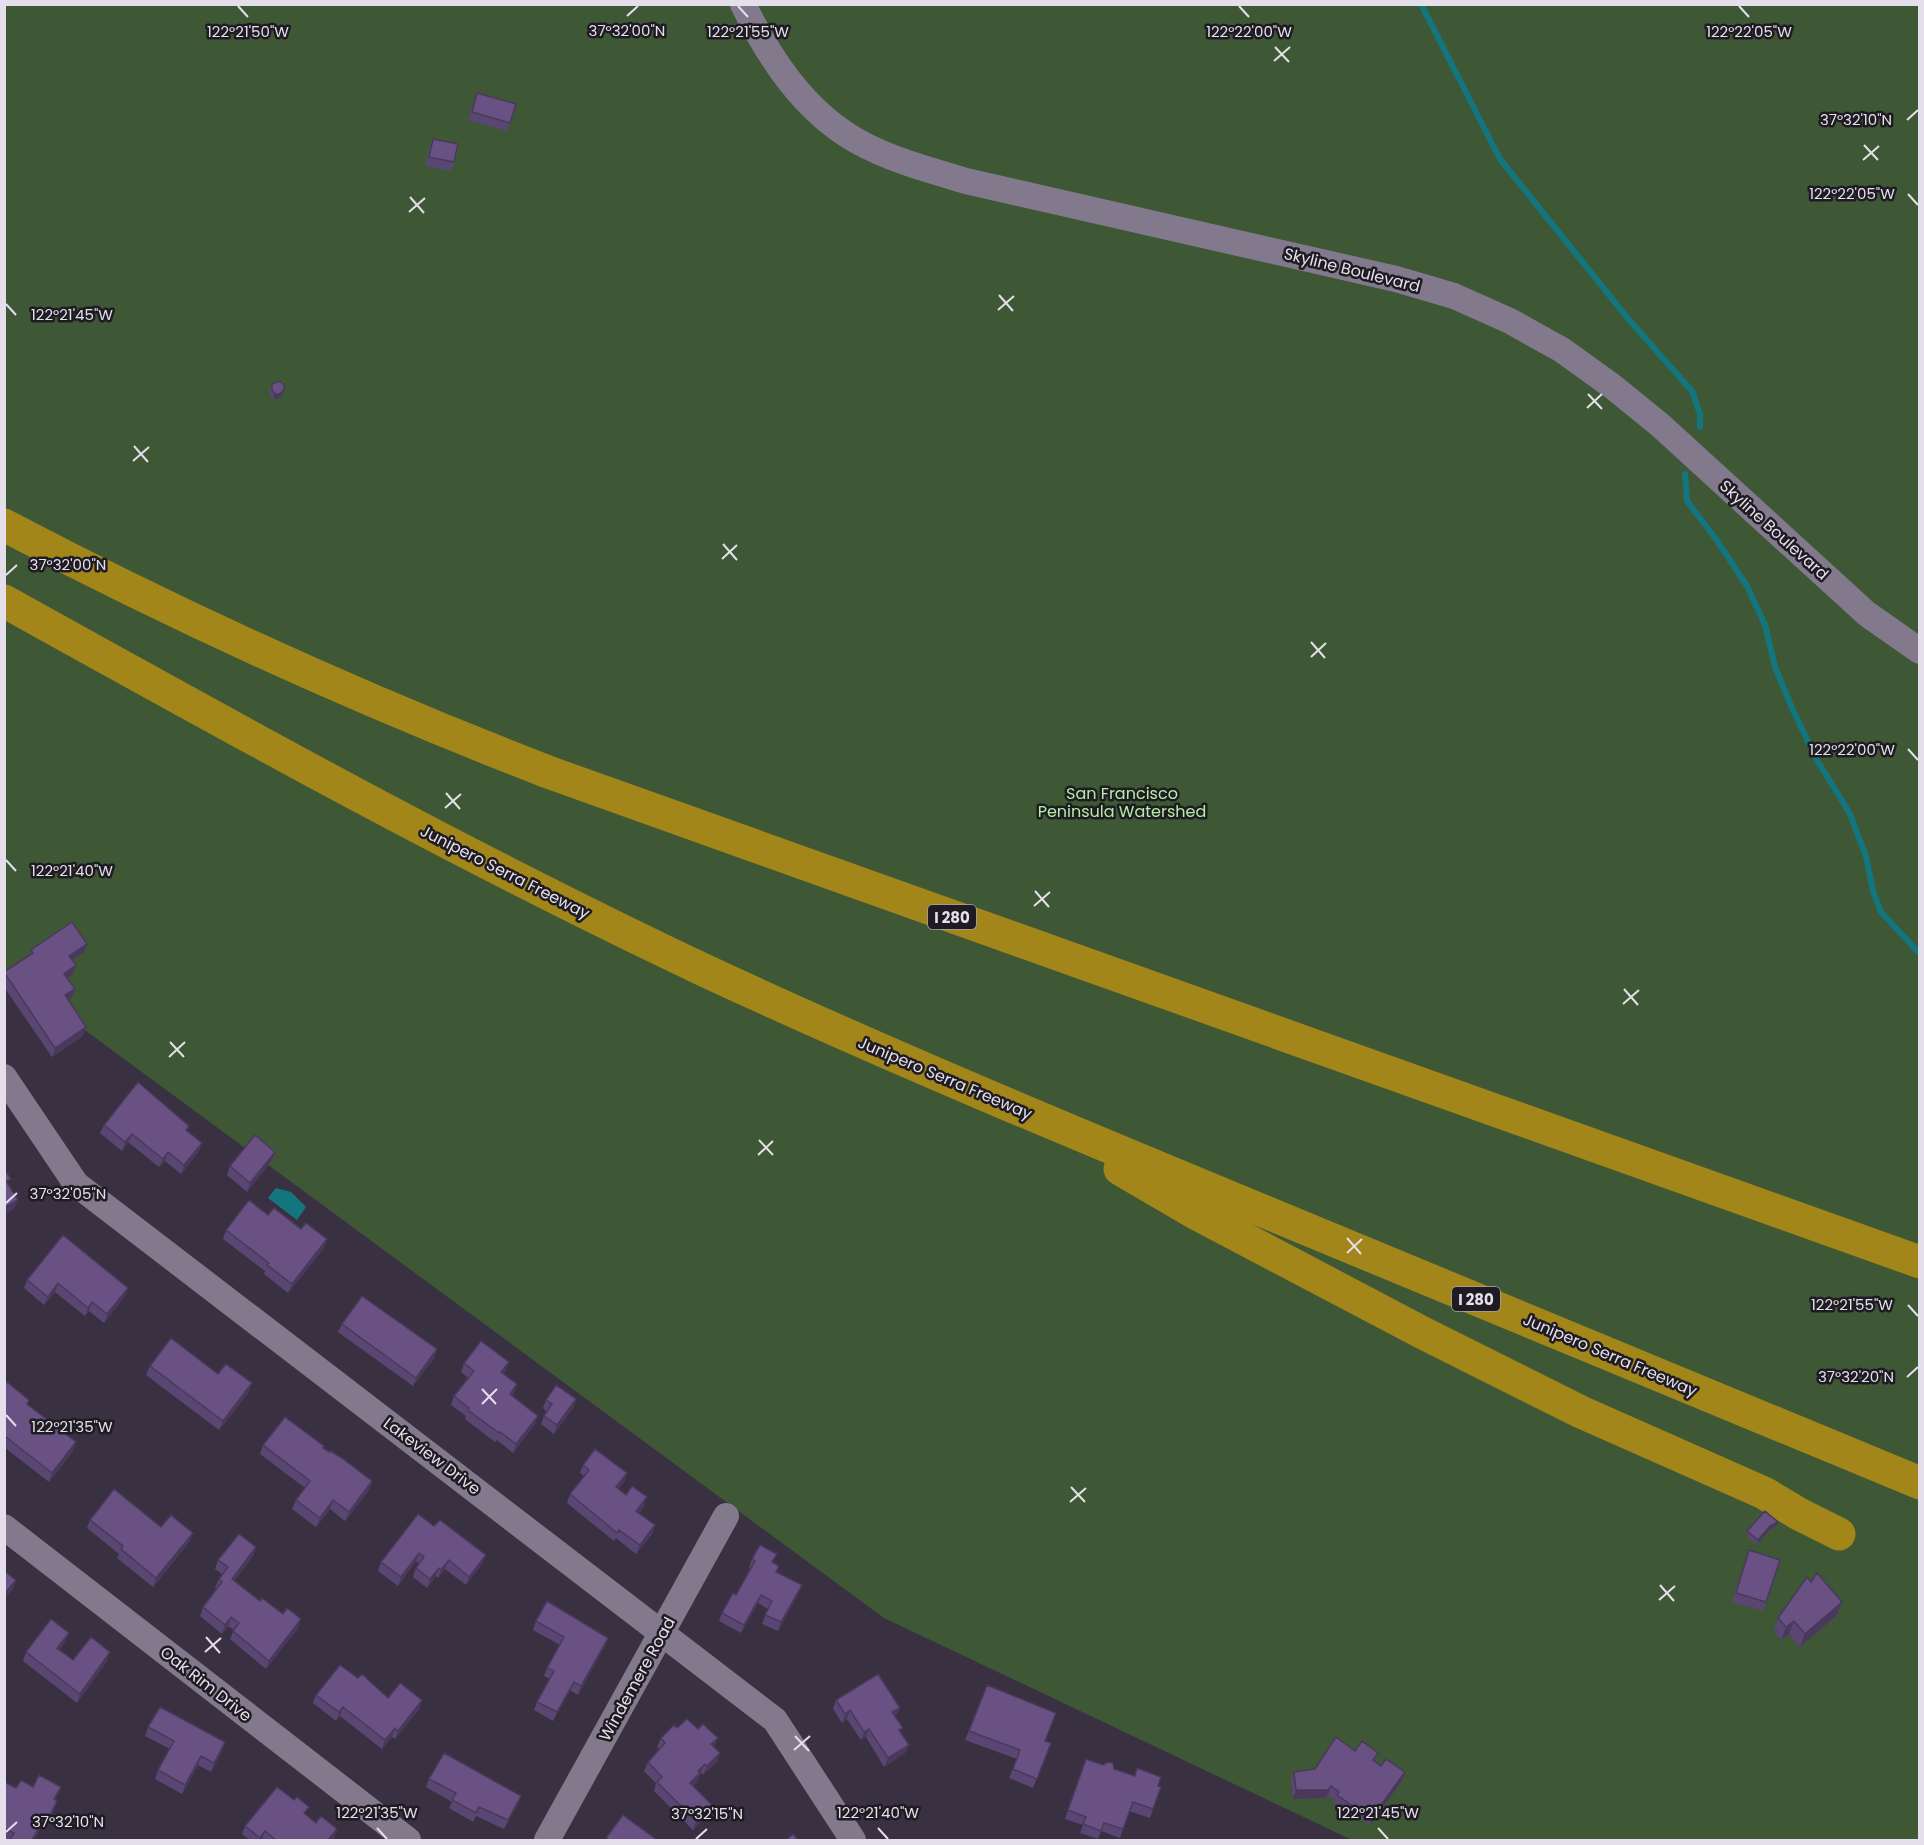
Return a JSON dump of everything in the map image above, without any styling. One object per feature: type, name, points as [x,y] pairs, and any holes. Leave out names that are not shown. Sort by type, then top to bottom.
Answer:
[{"type":"highway","name":"I 280","points":[[4,525],[139,595],[270,657],[412,718],[548,772],[1920,1262]]},
{"type":"highway","name":"Junipero Serra Freeway","points":[[4,601],[312,771],[507,874],[787,1008],[1032,1115],[1920,1483]]},
{"type":"highway","points":[[1032,1115],[1197,1214],[1423,1333],[1581,1412],[1764,1493],[1839,1534]]},
{"type":"street","name":"Skyline Boulevard","points":[[743,4],[761,41],[789,81],[819,113],[856,141],[901,161],[966,181],[1395,279],[1454,296],[1510,321],[1562,350],[1612,386],[1660,425],[1867,614],[1920,651]]},
{"type":"street","name":"Lakeview Drive","points":[[4,1077],[75,1184],[775,1719],[853,1840]]},
{"type":"street","name":"Windemere Road","points":[[547,1840],[726,1516]]},
{"type":"street","name":"Oak Rim Drive","points":[[4,1527],[408,1840]]},
{"type":"green space","name":"San Francisco Peninsula Watershed","points":[[5,5],[1919,5],[1919,1840],[1352,1840],[884,1618],[14,978],[5,967]]},
{"type":"water","points":[[276,1188],[291,1192],[306,1207],[297,1220],[268,1198]]},
{"type":"building","points":[[477,93],[516,104],[510,123],[472,112]]},
{"type":"building","points":[[433,139],[458,144],[454,162],[429,157]]},
{"type":"building","points":[[280,381],[284,385],[284,390],[275,394],[272,384]]},
{"type":"building","points":[[72,922],[87,944],[69,956],[76,965],[64,974],[75,989],[65,995],[86,1027],[55,1048],[4,972],[33,953],[31,950]]},
{"type":"building","points":[[138,1082],[189,1126],[186,1130],[202,1143],[184,1165],[168,1152],[163,1159],[132,1134],[125,1142],[104,1125]]},
{"type":"building","points":[[255,1135],[275,1152],[250,1183],[230,1166]]},
{"type":"building","points":[[4,1169],[11,1179],[6,1181],[18,1200],[4,1208]]},
{"type":"building","points":[[249,1200],[268,1215],[274,1208],[301,1229],[306,1223],[327,1239],[292,1284],[226,1230]]},
{"type":"building","points":[[63,1235],[128,1288],[107,1314],[92,1302],[88,1308],[58,1283],[48,1297],[27,1280]]},
{"type":"building","points":[[362,1296],[437,1349],[416,1378],[342,1324]]},
{"type":"building","points":[[171,1338],[218,1374],[226,1364],[252,1383],[223,1421],[150,1366]]},
{"type":"building","points":[[481,1341],[509,1362],[501,1372],[517,1384],[510,1394],[538,1416],[516,1444],[468,1410],[469,1408],[454,1396],[474,1371],[464,1363]]},
{"type":"building","points":[[7,1382],[29,1400],[27,1404],[76,1442],[52,1473],[6,1437],[4,1440],[4,1385]]},
{"type":"building","points":[[556,1385],[576,1399],[557,1425],[544,1416],[552,1404],[546,1400]]},
{"type":"building","points":[[285,1417],[324,1446],[323,1448],[342,1458],[372,1481],[349,1512],[333,1500],[320,1518],[296,1500],[310,1481],[263,1445]]},
{"type":"building","points":[[595,1449],[627,1473],[616,1487],[626,1495],[632,1486],[647,1497],[636,1511],[655,1525],[640,1545],[619,1530],[617,1533],[570,1494],[589,1470],[583,1465]]},
{"type":"building","points":[[114,1489],[161,1527],[171,1515],[193,1533],[156,1578],[121,1549],[123,1546],[90,1520]]},
{"type":"building","points":[[1765,1511],[1778,1522],[1770,1526],[1758,1540],[1747,1531]]},
{"type":"building","points":[[418,1514],[434,1526],[440,1520],[486,1555],[469,1577],[449,1560],[430,1579],[416,1568],[424,1557],[419,1553],[401,1577],[381,1562]]},
{"type":"building","points":[[239,1534],[256,1547],[232,1579],[260,1601],[262,1598],[283,1614],[287,1608],[301,1619],[269,1661],[233,1631],[239,1623],[231,1617],[225,1625],[203,1607],[222,1582],[219,1579],[228,1567],[218,1560]]},
{"type":"building","points":[[760,1545],[777,1554],[772,1562],[779,1566],[776,1572],[802,1585],[781,1622],[765,1615],[772,1601],[761,1595],[744,1625],[722,1613],[733,1593],[736,1595],[755,1561],[752,1559]]},
{"type":"building","points":[[1749,1550],[1780,1560],[1766,1602],[1736,1593]]},
{"type":"building","points":[[4,1571],[16,1580],[4,1594]]},
{"type":"building","points":[[1817,1573],[1842,1602],[1805,1634],[1794,1621],[1786,1627],[1778,1618],[1807,1577],[1811,1582]]},
{"type":"building","points":[[547,1601],[608,1638],[581,1686],[574,1682],[557,1712],[537,1702],[554,1671],[547,1668],[564,1637],[536,1621]]},
{"type":"building","points":[[51,1619],[69,1633],[57,1648],[73,1660],[91,1637],[110,1652],[80,1694],[26,1652]]},
{"type":"building","points":[[340,1665],[358,1678],[362,1674],[388,1698],[400,1683],[422,1700],[398,1731],[395,1728],[385,1740],[343,1707],[339,1712],[316,1695]]},
{"type":"building","points":[[878,1674],[900,1708],[892,1712],[903,1728],[899,1730],[909,1745],[888,1758],[869,1729],[864,1732],[850,1710],[845,1714],[836,1700]]},
{"type":"building","points":[[987,1685],[1056,1713],[1045,1741],[1051,1743],[1037,1779],[1013,1769],[1020,1750],[969,1731]]},
{"type":"building","points":[[160,1707],[225,1742],[214,1763],[201,1756],[185,1785],[158,1770],[174,1741],[148,1727]]},
{"type":"building","points":[[687,1719],[698,1729],[703,1724],[718,1738],[711,1744],[720,1753],[707,1766],[705,1764],[698,1771],[700,1773],[690,1783],[712,1805],[696,1821],[657,1782],[662,1777],[648,1762],[665,1743],[661,1738],[674,1725],[677,1728]]},
{"type":"building","points":[[1336,1737],[1355,1751],[1362,1741],[1378,1753],[1373,1760],[1381,1766],[1386,1759],[1405,1772],[1373,1816],[1362,1808],[1360,1811],[1337,1795],[1339,1792],[1331,1786],[1328,1790],[1296,1790],[1294,1772],[1315,1769]]},
{"type":"building","points":[[444,1753],[521,1796],[508,1820],[479,1807],[476,1813],[452,1800],[456,1793],[429,1779]]},
{"type":"building","points":[[1086,1759],[1103,1765],[1108,1762],[1113,1763],[1114,1769],[1135,1776],[1137,1768],[1161,1777],[1158,1786],[1161,1787],[1153,1809],[1133,1802],[1123,1829],[1104,1823],[1101,1831],[1083,1824],[1086,1817],[1068,1810]]},
{"type":"building","points":[[39,1775],[61,1787],[54,1799],[57,1801],[49,1817],[46,1815],[32,1840],[10,1840],[14,1833],[4,1828],[4,1782],[16,1788],[21,1780],[33,1787]]},
{"type":"building","points":[[277,1787],[294,1800],[297,1797],[309,1807],[304,1813],[316,1823],[321,1816],[337,1829],[328,1840],[276,1840],[265,1831],[260,1838],[245,1826]]},
{"type":"building","points":[[623,1815],[657,1840],[609,1840],[606,1838]]},
{"type":"building","points":[[793,1834],[798,1840],[786,1840]]},
{"type":"waterway","points":[[1421,4],[1500,159],[1630,321],[1692,391],[1700,414],[1700,427]]},
{"type":"waterway","points":[[1685,474],[1687,501],[1747,586],[1765,625],[1775,667],[1792,708],[1817,760],[1850,814],[1866,856],[1873,891],[1881,912],[1920,954]]}]
